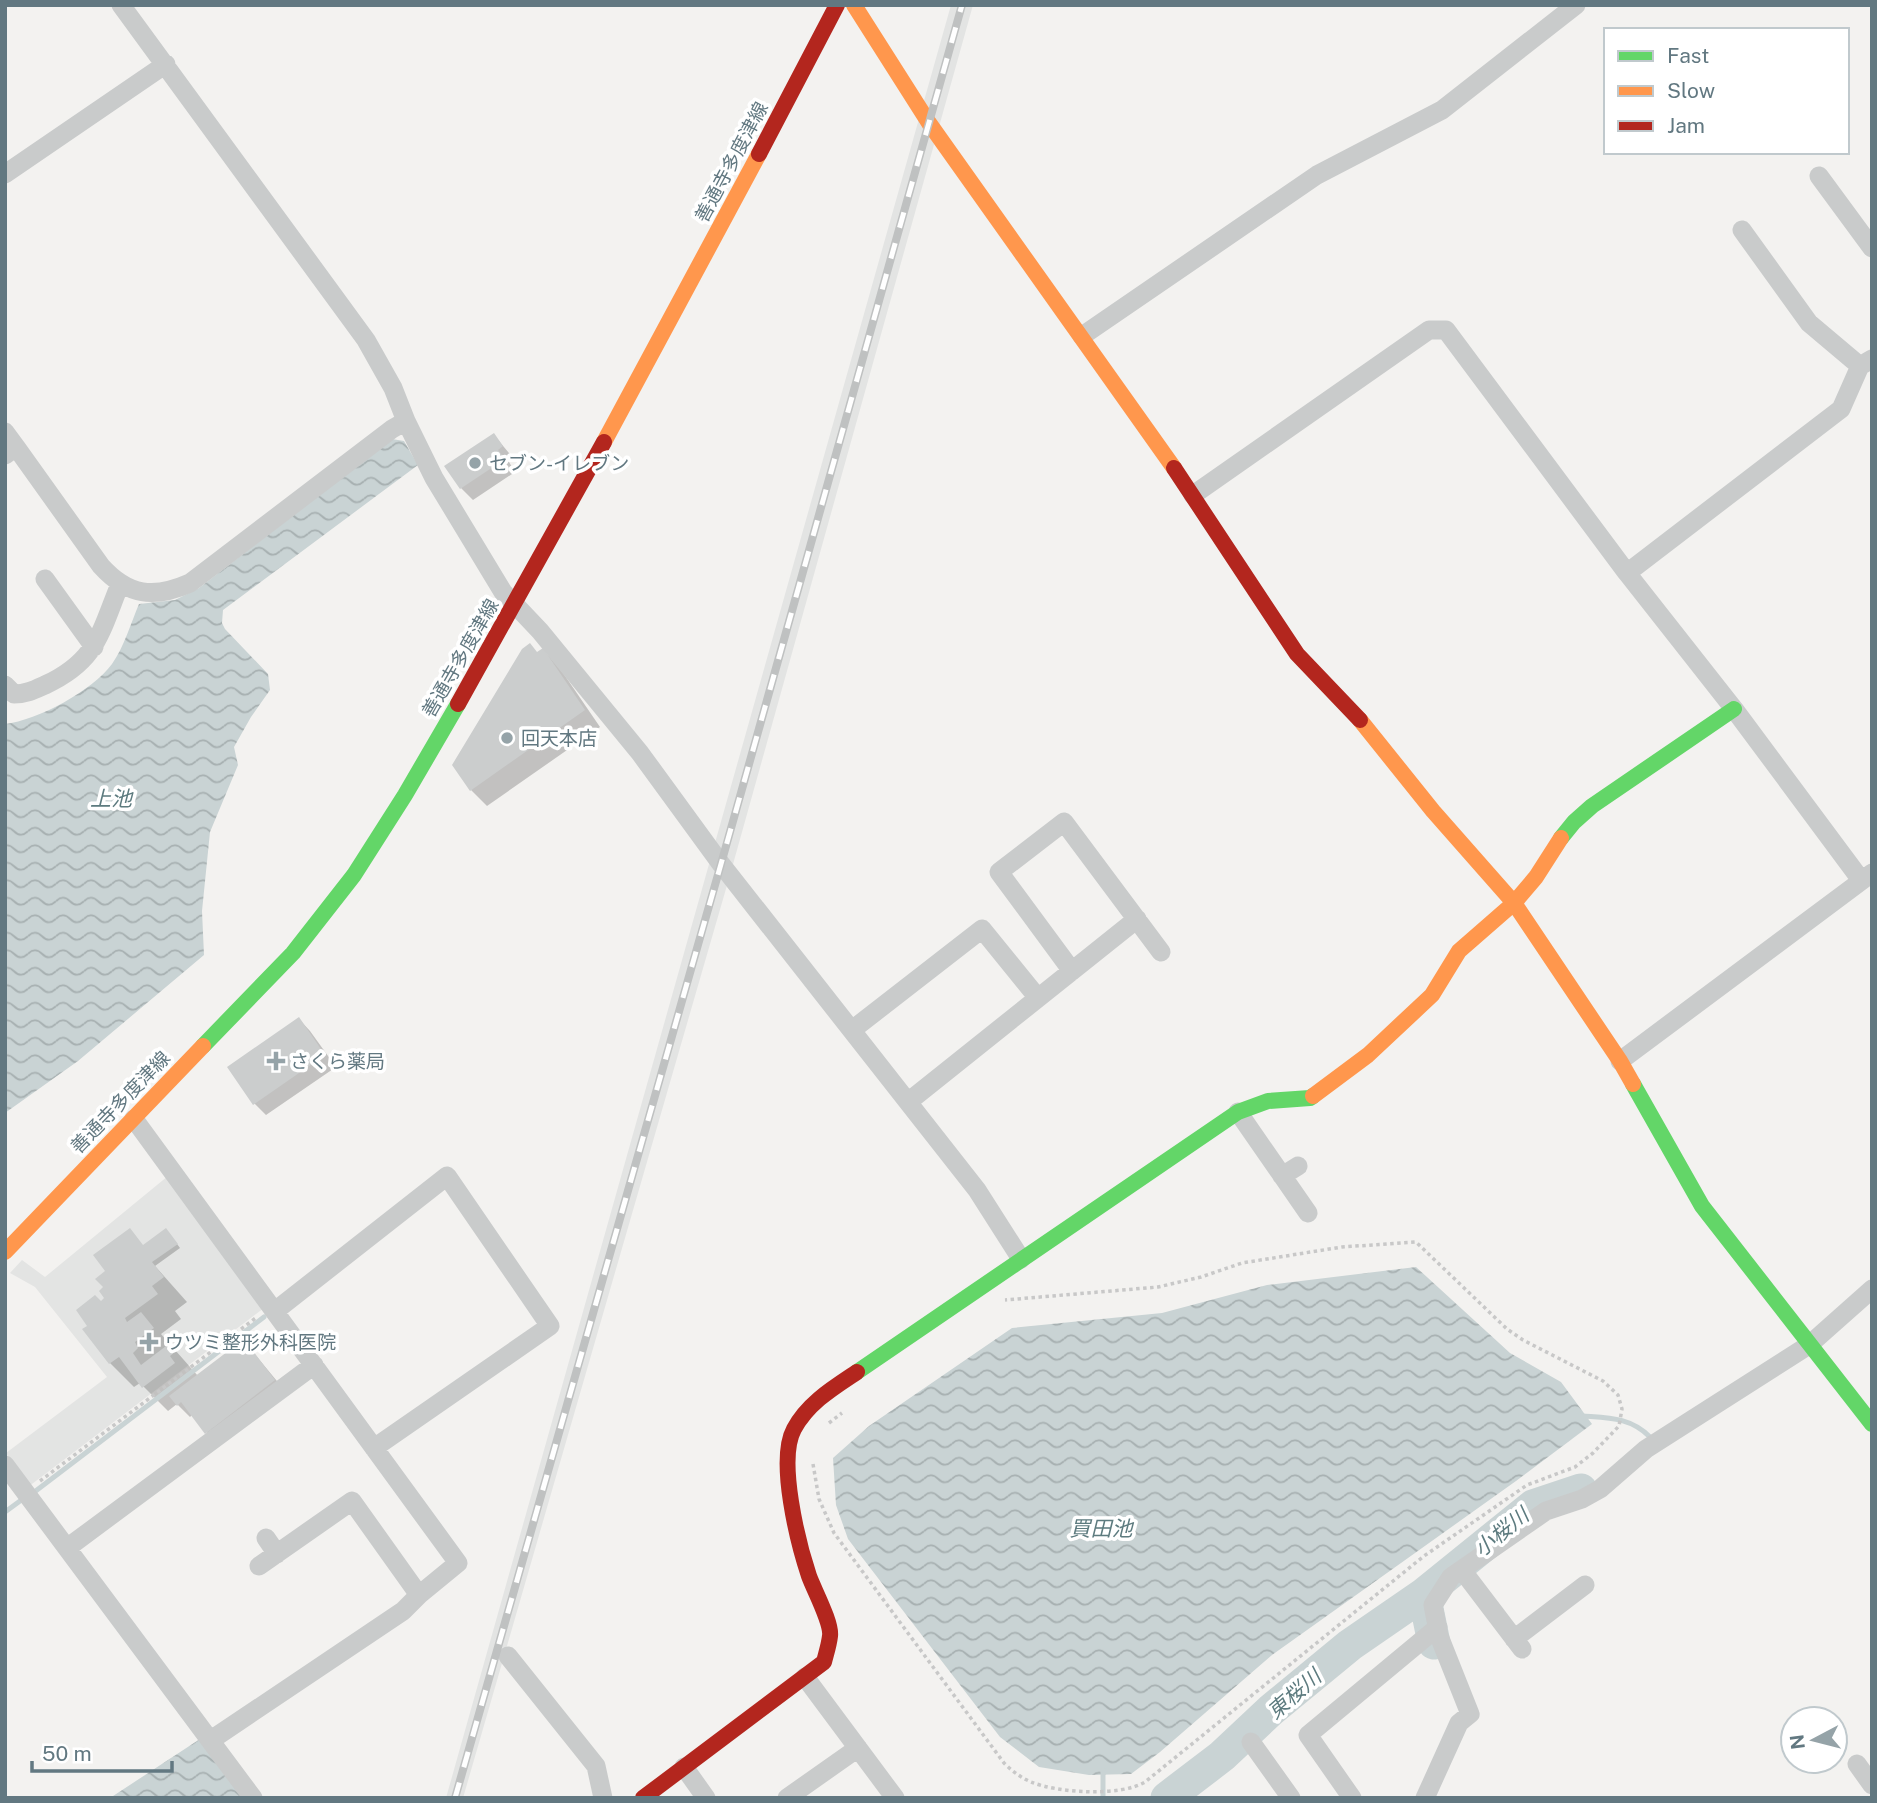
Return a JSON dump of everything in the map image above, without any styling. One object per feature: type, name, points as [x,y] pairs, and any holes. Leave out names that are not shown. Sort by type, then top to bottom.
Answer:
[{"type":"street","points":[[121,5],[366,340],[393,388],[434,478],[503,592],[540,631],[640,753],[721,864],[977,1190],[1021,1259]]},
{"type":"street","name":"善通寺多度津線","points":[[5,1252],[293,953],[354,875],[516,606],[684,297],[837,5]]},
{"type":"street","points":[[854,5],[929,123],[1193,495],[1297,654],[1372,732],[1433,811],[1514,903],[1620,1060],[1702,1206],[1872,1424]]},
{"type":"street","points":[[1082,336],[1317,175],[1442,110],[1576,5]]},
{"type":"street","points":[[5,174],[166,64]]},
{"type":"street","points":[[1819,176],[1872,248]]},
{"type":"street","points":[[1627,573],[1841,409],[1866,363],[1809,323],[1742,230]]},
{"type":"street","points":[[1193,495],[1429,330],[1446,330],[1627,573],[1867,877],[1620,1060]]},
{"type":"street","points":[[9,445],[101,566],[120,584],[137,592],[155,592],[175,590],[190,583],[406,421]]},
{"type":"street","points":[[45,579],[94,647]]},
{"type":"street","points":[[5,685],[14,694],[24,694],[65,673],[87,657],[94,647],[120,584]]},
{"type":"street","points":[[643,1798],[824,1662],[831,1633],[808,1573],[792,1509],[789,1454],[789,1443],[794,1429],[815,1401],[1238,1112],[1268,1101],[1310,1098],[1368,1055],[1432,995],[1460,951],[1514,903],[1536,877],[1574,822],[1734,709]]},
{"type":"street","points":[[1072,971],[999,872],[1064,822],[1161,951]]},
{"type":"street","points":[[908,1102],[1136,919]]},
{"type":"street","points":[[852,1031],[982,929],[1038,998]]},
{"type":"street","points":[[1238,1112],[1290,1171],[1308,1213]]},
{"type":"street","points":[[134,1119],[458,1563],[403,1611],[211,1740]]},
{"type":"street","points":[[273,1308],[447,1176],[550,1326],[374,1448]]},
{"type":"street","points":[[1425,1798],[1464,1718],[1433,1631],[1433,1605],[1451,1577],[1546,1511],[1582,1499],[1600,1489],[1646,1449],[1809,1345],[1872,1289]]},
{"type":"street","points":[[66,1548],[314,1365]]},
{"type":"street","points":[[5,1465],[253,1798]]},
{"type":"street","points":[[259,1566],[272,1546],[352,1501],[419,1595]]},
{"type":"street","points":[[1462,1570],[1518,1644],[1584,1585]]},
{"type":"street","points":[[1352,1798],[1308,1735],[1433,1631]]},
{"type":"street","points":[[508,1656],[596,1766],[603,1798]]},
{"type":"street","points":[[805,1676],[895,1798]]},
{"type":"street","points":[[1251,1742],[1291,1798]]},
{"type":"street","points":[[787,1798],[858,1748]]},
{"type":"street","points":[[1857,1764],[1872,1785]]},
{"type":"street","points":[[684,1767],[706,1798]]},
{"type":"path","points":[[813,1459],[819,1499],[834,1533],[1004,1763],[1016,1774],[1033,1783],[1063,1789],[1107,1791],[1134,1788],[1145,1782],[1424,1556],[1527,1485],[1575,1466],[1593,1453],[1619,1426],[1621,1413],[1618,1395],[1603,1381],[1522,1340],[1507,1329],[1416,1242],[1342,1247],[1242,1263],[1201,1277],[1158,1287],[1007,1299],[996,1306]]},
{"type":"path","points":[[24,1493],[273,1308]]},
{"type":"path","points":[[821,1429],[852,1405]]},
{"type":"shaded area","points":[[951,5],[973,5],[730,875],[463,1798],[446,1798]]},
{"type":"shaded area","name":"ウツミ整形外科医院","points":[[168,1176],[264,1308],[28,1487],[6,1453],[107,1377],[35,1287],[10,1273],[22,1260],[45,1277]]},
{"type":"water","name":"上池","points":[[392,439],[404,441],[418,465],[223,610],[222,623],[225,629],[268,674],[270,690],[234,747],[238,765],[210,832],[202,911],[204,955],[78,1061],[5,1113],[5,724],[33,717],[78,694],[112,664],[124,643],[139,604],[175,600],[199,588]]},
{"type":"water","name":"買田池","points":[[1416,1267],[1510,1353],[1561,1382],[1592,1424],[1272,1655],[1131,1774],[1089,1775],[1039,1767],[1000,1737],[848,1539],[836,1505],[833,1458],[869,1426],[1012,1328],[1162,1313],[1267,1285]]},
{"type":"water","points":[[200,1739],[242,1798],[110,1798]]},
{"type":"building","name":"セブン-イレブン","points":[[494,433],[503,446],[498,450],[505,459],[460,489],[444,466]]},
{"type":"building","name":"回天本店","points":[[530,643],[537,652],[543,648],[585,710],[470,791],[452,765],[522,649]]},
{"type":"building","name":"さくら薬局","points":[[299,1017],[325,1055],[253,1105],[227,1067]]},
{"type":"building","points":[[130,1228],[143,1245],[166,1228],[178,1244],[152,1262],[164,1277],[152,1286],[158,1294],[125,1318],[127,1322],[141,1312],[154,1328],[135,1342],[138,1348],[133,1353],[141,1365],[170,1343],[176,1351],[170,1356],[175,1363],[142,1388],[119,1357],[109,1364],[82,1329],[87,1326],[76,1310],[95,1295],[101,1301],[104,1298],[99,1291],[103,1287],[95,1279],[105,1271],[93,1255]]},
{"type":"building","points":[[244,1339],[275,1380],[205,1434],[181,1402],[177,1406],[169,1396]]},
{"type":"waterway","points":[[33,1493],[264,1317]]},
{"type":"waterway","points":[[1582,1416],[1627,1422],[1650,1437]]},
{"type":"waterway","name":"小桜川","points":[[1434,1643],[1424,1594],[1533,1506],[1581,1490]]},
{"type":"waterway","points":[[5,1512],[20,1501]]},
{"type":"waterway","name":"東桜川","points":[[1167,1798],[1222,1756],[1271,1710],[1350,1645],[1424,1594]]},
{"type":"waterway","points":[[1103,1770],[1103,1798]]},
{"type":"railway","points":[[455,1798],[962,5]]},
{"type":"traffic: fast","points":[[203,1046],[293,953],[354,875],[458,704]]},
{"type":"traffic: fast","points":[[1561,838],[1592,806],[1734,709]]},
{"type":"traffic: fast","points":[[1633,1084],[1702,1206],[1872,1424]]},
{"type":"traffic: fast","points":[[857,1372],[1238,1112],[1268,1101],[1313,1096]]},
{"type":"traffic: slow","points":[[854,5],[929,123],[1174,468]]},
{"type":"traffic: slow","points":[[604,442],[759,154]]},
{"type":"traffic: slow","points":[[1360,720],[1433,811],[1514,903],[1633,1084]]},
{"type":"traffic: slow","points":[[1313,1096],[1368,1055],[1432,995],[1459,951],[1514,903],[1536,877],[1561,838]]},
{"type":"traffic: slow","points":[[5,1252],[203,1046]]},
{"type":"traffic: jam","points":[[759,154],[837,5]]},
{"type":"traffic: jam","points":[[458,704],[604,442]]},
{"type":"traffic: jam","points":[[1174,468],[1297,654],[1360,720]]},
{"type":"traffic: jam","points":[[643,1798],[824,1662],[830,1630],[809,1576],[795,1523],[788,1480],[789,1443],[794,1429],[806,1411],[857,1372]]},
{"type":"place","name":"セブン-イレブン","points":[[475,463]]},
{"type":"place","name":"回天本店","points":[[507,738]]},
{"type":"place","name":"さくら薬局","points":[[276,1061]]},
{"type":"place","name":"ウツミ整形外科医院","points":[[149,1342]]}]
